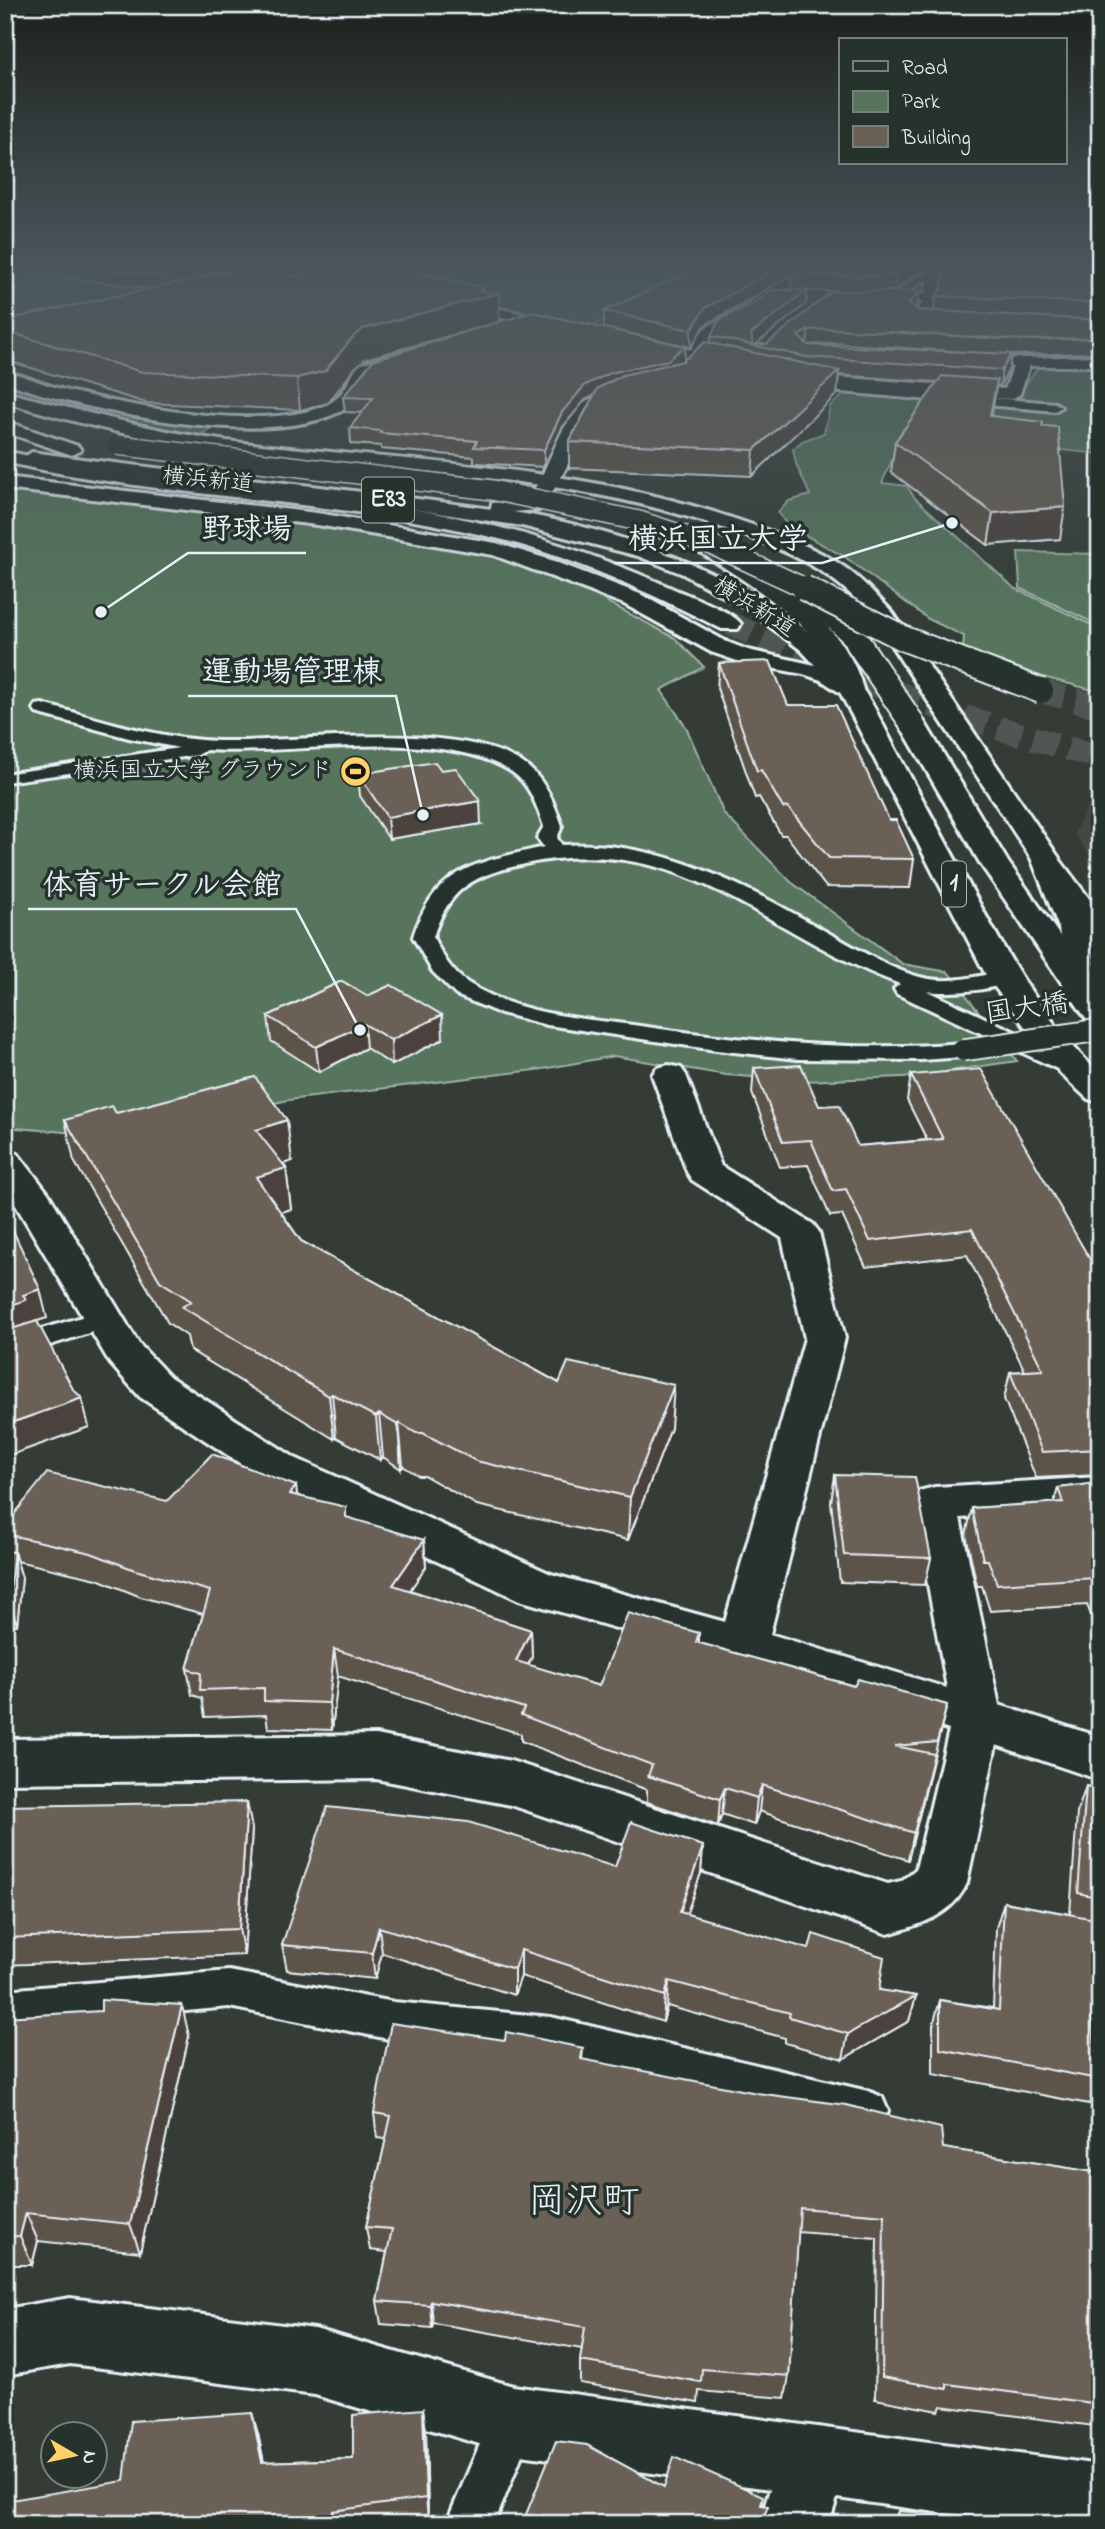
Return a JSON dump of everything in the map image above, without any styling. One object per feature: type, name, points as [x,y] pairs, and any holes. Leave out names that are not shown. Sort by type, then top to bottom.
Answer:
[{"type":"main road","points":[[24,381],[136,411],[267,421],[320,414],[343,403],[356,381]]},
{"type":"main road","points":[[819,381],[1013,394],[1017,381]]},
{"type":"main road","points":[[5,425],[92,457],[133,466],[508,508],[532,506],[550,482],[590,406],[603,398],[646,388]]},
{"type":"main road","points":[[5,397],[79,419],[150,434],[550,482],[672,505],[777,541],[838,573],[861,591],[912,654],[1045,858],[1100,934]]},
{"type":"main road","name":"横浜新道","points":[[5,416],[105,443],[532,498],[638,521],[710,544],[805,600],[858,643],[879,670],[912,723],[994,863],[1092,1005]]},
{"type":"main road","name":"横浜新道","points":[[5,455],[164,477],[406,502],[566,528],[645,552],[690,570],[755,604],[790,627],[851,689],[1003,977],[1074,1068],[1100,1091]]},
{"type":"main road","name":"E83","points":[[5,455],[91,476],[357,507],[492,530],[605,565],[730,624]]},
{"type":"main road","points":[[550,482],[648,515],[682,533],[784,600],[822,635],[850,671],[851,689]]},
{"type":"main road","points":[[5,483],[341,522],[496,549],[544,564],[632,598],[719,646],[743,656],[808,668],[829,675],[851,689]]},
{"type":"main road","name":"E83","points":[[710,544],[759,565],[905,639],[1041,691]]},
{"type":"main road","points":[[695,632],[747,647],[771,646],[786,639],[790,627]]},
{"type":"main road","points":[[1045,858],[1074,928],[1092,1005]]},
{"type":"main road","points":[[669,1075],[705,1172],[800,1232],[825,1338],[743,1645]]},
{"type":"main road","points":[[5,1162],[35,1200],[124,1353],[155,1387],[280,1469],[535,1587],[832,1670],[1100,1759]]},
{"type":"main road","points":[[5,1761],[376,1757],[511,1783],[888,1909],[916,1901],[940,1883],[977,1718],[935,1503],[1100,1493]]},
{"type":"main road","points":[[5,2342],[70,2331],[316,2362],[513,2420],[803,2493],[1100,2500]]},
{"type":"lane","points":[[807,381],[830,388],[1055,408]]},
{"type":"lane","points":[[42,709],[110,729],[216,746]]},
{"type":"lane","points":[[11,778],[216,746],[428,744],[470,748],[499,756],[520,769],[540,791],[554,826],[547,838],[557,852],[647,855],[687,867],[878,969],[921,984],[955,987],[1003,977]]},
{"type":"lane","name":"国大橋","points":[[557,852],[525,856],[478,871],[445,888],[430,910],[423,937],[439,970],[463,989],[502,1007],[562,1021],[751,1049],[837,1056],[963,1050],[1100,1030]]},
{"type":"lane","points":[[878,969],[905,990],[1074,1068]]},
{"type":"lane","points":[[5,1350],[105,1319]]},
{"type":"lane","points":[[5,2009],[229,1989],[394,2021],[551,2036],[884,2115]]},
{"type":"lane","points":[[470,2524],[513,2420]]},
{"type":"shaded area","points":[[1100,797],[1100,871],[1074,833],[1086,808]]},
{"type":"green space","points":[[5,381],[115,409],[225,421],[198,436],[131,425],[5,389]]},
{"type":"green space","points":[[1028,381],[1100,381],[1100,454],[903,434],[882,483],[907,486],[914,497],[1014,588],[1100,629],[1100,692],[1043,677],[963,648],[964,636],[928,619],[845,557],[787,525],[778,512],[789,501],[810,495],[796,464],[793,449],[802,441],[824,433],[830,406],[844,395],[797,387],[828,385],[1016,397]]},
{"type":"green space","name":"横浜国立大学 グラウンド","points":[[5,488],[415,538],[532,568],[596,596],[675,638],[704,667],[661,690],[686,727],[724,814],[791,882],[903,964],[948,972],[1017,1061],[948,1071],[951,1075],[804,1081],[726,1075],[614,1056],[543,1069],[288,1100],[124,1137],[5,1127]]},
{"type":"green space","points":[[1018,552],[1100,554],[1100,626],[1020,588]]},
{"type":"building","points":[[356,381],[593,381],[585,385],[562,412],[544,450],[474,447],[477,441],[350,428],[373,398],[343,397]]},
{"type":"building","points":[[611,381],[828,381],[754,450],[569,442],[598,388]]},
{"type":"building","points":[[938,381],[997,381],[990,416],[1043,422],[1042,426],[1058,427],[1065,507],[993,513],[895,442]]},
{"type":"building","points":[[770,661],[788,705],[836,705],[889,820],[896,820],[914,859],[829,858],[788,807],[783,808],[761,770],[757,771],[719,663]]},
{"type":"building","points":[[435,762],[441,770],[456,768],[480,801],[387,817],[358,774]]},
{"type":"building","points":[[342,981],[367,996],[391,985],[442,1015],[391,1040],[364,1024],[316,1047],[268,1016]]},
{"type":"building","points":[[801,1065],[819,1106],[839,1105],[858,1146],[943,1139],[911,1075],[981,1069],[1100,1277],[1100,1449],[1042,1452],[1010,1372],[1043,1370],[972,1229],[870,1241],[846,1189],[833,1191],[811,1140],[783,1142],[754,1068]]},
{"type":"building","points":[[255,1077],[287,1120],[256,1130],[286,1168],[256,1177],[301,1241],[559,1383],[568,1362],[674,1385],[630,1497],[476,1461],[423,1433],[416,1433],[379,1414],[376,1417],[332,1394],[329,1396],[182,1307],[191,1301],[160,1281],[65,1120],[112,1106],[116,1113]]},
{"type":"building","points":[[5,1213],[40,1289],[23,1295],[26,1300],[5,1307]]},
{"type":"building","points":[[37,1321],[73,1389],[82,1398],[5,1425],[5,1331]]},
{"type":"building","points":[[212,1454],[296,1486],[290,1494],[346,1507],[346,1517],[424,1540],[393,1585],[531,1630],[516,1661],[599,1686],[628,1613],[699,1633],[696,1642],[854,1686],[858,1679],[947,1705],[937,1742],[895,1746],[934,1754],[914,1833],[762,1785],[757,1798],[725,1788],[720,1799],[648,1776],[652,1765],[521,1715],[524,1708],[334,1649],[329,1703],[264,1701],[264,1688],[200,1690],[201,1673],[187,1669],[210,1591],[135,1570],[91,1553],[5,1534],[5,1526],[47,1473],[167,1501]]},
{"type":"building","points":[[835,1475],[915,1477],[931,1558],[844,1555]]},
{"type":"building","points":[[1100,1483],[1100,1589],[1095,1578],[997,1584],[988,1560],[983,1560],[972,1508],[1063,1502],[1058,1488]]},
{"type":"building","points":[[5,1551],[14,1552],[9,1599],[5,1599]]},
{"type":"building","points":[[1086,1786],[1100,1789],[1100,1898],[1078,1893]]},
{"type":"building","points":[[247,1802],[239,1929],[5,1938],[5,1806]]},
{"type":"building","points":[[327,1807],[468,1822],[615,1867],[631,1822],[703,1846],[680,1912],[809,1949],[813,1934],[884,1957],[879,1990],[916,1996],[848,2034],[789,2017],[790,2013],[669,1981],[665,1996],[521,1950],[514,1969],[379,1927],[372,1953],[282,1945]]},
{"type":"building","points":[[1004,1902],[1100,1920],[1100,2016],[1092,2014],[1098,2079],[940,2049],[940,2000],[999,2010]]},
{"type":"building","points":[[101,2000],[182,2005],[130,2224],[26,2213],[20,2236],[5,2237],[5,2017],[101,2011]]},
{"type":"building","points":[[391,2023],[505,2040],[506,2032],[583,2048],[581,2059],[757,2093],[846,2105],[941,2128],[943,2148],[1100,2173],[1100,2404],[947,2384],[947,2389],[882,2377],[884,2215],[800,2208],[789,2376],[702,2369],[701,2382],[580,2361],[585,2327],[431,2301],[430,2305],[377,2301],[392,2229],[366,2227],[391,2116],[374,2113]]},
{"type":"building","points":[[423,2409],[426,2498],[333,2511],[331,2523],[321,2524],[5,2524],[5,2501],[70,2490],[108,2490],[108,2484],[124,2481],[131,2421],[252,2413],[262,2462],[353,2459],[353,2415]]},
{"type":"building","points":[[556,2441],[587,2445],[664,2487],[674,2457],[763,2496],[761,2505],[768,2506],[761,2524],[522,2524]]},
{"type":"building","points":[[898,2511],[1035,2520],[1035,2524],[898,2524]]},
{"type":"tunnel","points":[[730,624],[820,663],[958,715],[1100,757]]},
{"type":"tunnel","points":[[1041,691],[1100,707]]},
{"type":"place","name":"横浜国立大学","points":[[952,523]]},
{"type":"place","name":"野球場","points":[[101,612]]},
{"type":"place","name":"横浜国立大学 グラウンド","points":[[355,771]]},
{"type":"place","name":"運動場管理棟","points":[[423,815]]},
{"type":"place","name":"体育サークル会館","points":[[360,1030]]},
{"type":"district","name":"岡沢町","points":[[584,2203]]}]
